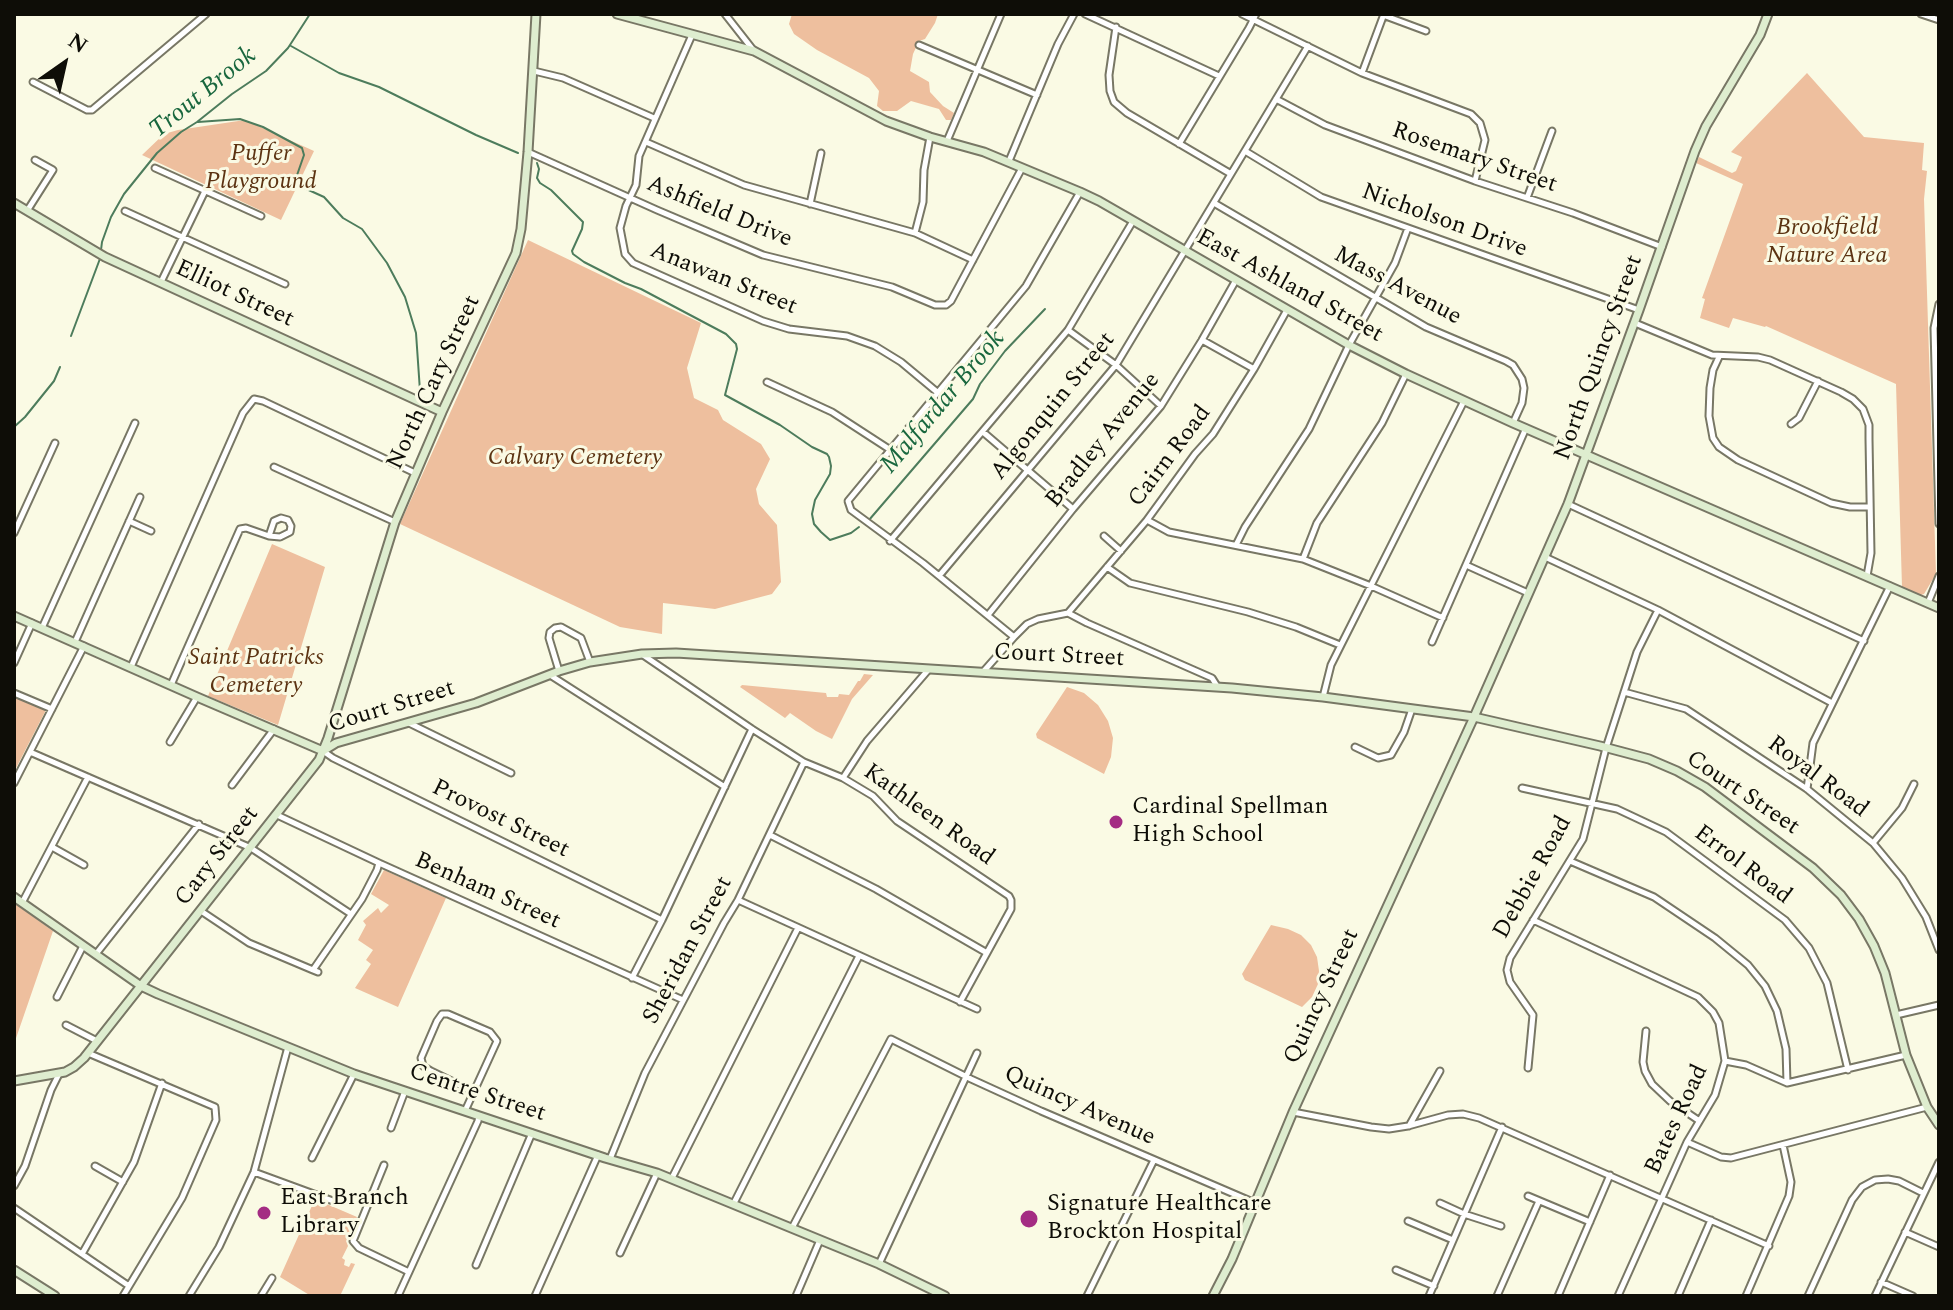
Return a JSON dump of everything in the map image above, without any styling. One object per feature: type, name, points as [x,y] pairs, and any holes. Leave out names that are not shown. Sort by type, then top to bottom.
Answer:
[{"type":"main road","name":"North Cary Street","points":[[323,751],[395,522],[516,253],[521,229],[538,14]]},
{"type":"main road","name":"East Ashland Street","points":[[617,14],[754,51],[886,121],[1009,161],[1080,192],[1349,345],[1406,374],[1939,608]]},
{"type":"main road","name":"North Quincy Street","points":[[1474,717],[1568,504],[1695,151],[1706,126],[1760,35],[1768,14]]},
{"type":"main road","name":"Elliot Street","points":[[14,203],[105,257],[442,412]]},
{"type":"main road","name":"Court Street","points":[[14,616],[323,751],[336,743],[476,703],[590,662],[642,654],[676,653],[1217,687],[1323,697],[1474,717],[1649,759],[1705,787],[1827,880],[1859,919],[1885,973],[1906,1055],[1927,1107],[1939,1125]]},
{"type":"main road","name":"Quincy Street","points":[[1213,1296],[1293,1112],[1474,717]]},
{"type":"main road","points":[[331,728],[335,735],[346,741]]},
{"type":"main road","name":"Cary Street","points":[[59,1074],[74,1067],[98,1042],[317,764],[323,751]]},
{"type":"main road","name":"Centre Street","points":[[14,897],[141,986],[354,1074],[672,1178],[711,1197],[734,1203],[879,1264],[945,1296]]},
{"type":"main road","points":[[14,1081],[59,1074]]},
{"type":"main road","points":[[14,1270],[55,1296]]},
{"type":"street","points":[[33,82],[92,110],[206,14]]},
{"type":"street","points":[[725,14],[754,51]]},
{"type":"street","points":[[947,141],[1001,14]]},
{"type":"street","points":[[1009,161],[1058,44],[1074,14]]},
{"type":"street","points":[[1085,14],[1219,76]]},
{"type":"street","points":[[1242,14],[1254,16],[1362,73],[1471,114],[1480,123],[1485,140],[1475,181]]},
{"type":"street","points":[[1362,73],[1384,14],[1426,31]]},
{"type":"street","points":[[1921,14],[1939,20]]},
{"type":"street","points":[[1179,144],[1254,16]]},
{"type":"street","points":[[1116,27],[1109,75],[1114,102],[1127,113],[1231,174]]},
{"type":"street","name":"Anawan Street","points":[[692,35],[639,156],[636,185],[620,228],[625,254],[633,263],[763,321],[789,329],[847,336],[875,346],[901,362],[937,392]]},
{"type":"street","points":[[919,45],[1037,95]]},
{"type":"street","name":"Algonquin Street","points":[[939,576],[1116,365],[1308,46]]},
{"type":"street","points":[[534,71],[563,78],[654,118]]},
{"type":"street","name":"Rosemary Street","points":[[1276,99],[1325,125],[1662,247]]},
{"type":"street","points":[[1527,198],[1552,131]]},
{"type":"street","points":[[915,233],[923,202],[924,170],[930,137]]},
{"type":"street","points":[[646,142],[744,185],[915,233],[973,260],[1022,167]]},
{"type":"street","name":"Nicholson Drive","points":[[1245,151],[1321,197],[1639,310]]},
{"type":"street","name":"Ashfield Drive","points":[[528,152],[763,255],[892,287],[935,305],[946,305],[951,301],[973,260]]},
{"type":"street","points":[[810,204],[821,153]]},
{"type":"street","points":[[27,211],[53,170],[35,160]]},
{"type":"street","points":[[155,168],[261,216]]},
{"type":"street","points":[[161,283],[205,191]]},
{"type":"street","points":[[1014,637],[851,510],[848,501],[1026,286],[1080,192]]},
{"type":"street","name":"Mass Avenue","points":[[1214,203],[1426,327],[1513,365],[1524,388],[1522,403],[1513,423]]},
{"type":"street","points":[[125,211],[285,284]]},
{"type":"street","points":[[890,541],[1068,330],[1133,221]]},
{"type":"street","points":[[1236,545],[1309,429],[1349,345],[1395,263],[1408,228]]},
{"type":"street","name":"Bradley Avenue","points":[[988,615],[1161,406],[1236,280]]},
{"type":"street","points":[[1939,305],[1934,328],[1939,524]]},
{"type":"street","name":"Cairn Road","points":[[1068,613],[1147,520],[1213,434],[1287,310]]},
{"type":"street","points":[[1635,323],[1705,353],[1758,357],[1818,381],[1853,399],[1863,409],[1869,425],[1871,553],[1867,576]]},
{"type":"street","points":[[1068,330],[1116,365],[1161,406]]},
{"type":"street","points":[[1202,340],[1254,369]]},
{"type":"street","points":[[1720,356],[1713,370],[1709,408],[1709,423],[1719,447],[1738,460],[1831,503],[1870,507]]},
{"type":"street","points":[[1303,559],[1317,523],[1382,423],[1406,374]]},
{"type":"street","points":[[1791,424],[1802,413],[1818,381]]},
{"type":"street","points":[[767,382],[832,412],[889,449]]},
{"type":"street","points":[[131,667],[243,413],[254,399],[415,473]]},
{"type":"street","points":[[1323,697],[1331,665],[1464,401]]},
{"type":"street","points":[[42,628],[135,423]]},
{"type":"street","points":[[1432,642],[1526,428]]},
{"type":"street","points":[[983,432],[1073,509]]},
{"type":"street","points":[[14,533],[55,443]]},
{"type":"street","points":[[274,467],[395,522]]},
{"type":"street","points":[[75,642],[140,497]]},
{"type":"street","points":[[1568,504],[1864,641]]},
{"type":"street","points":[[171,685],[240,529],[246,528],[269,536],[280,537],[290,532],[288,520],[281,518],[274,521],[269,536]]},
{"type":"street","points":[[1147,520],[1169,532],[1303,559],[1443,618]]},
{"type":"street","points":[[129,521],[151,531]]},
{"type":"street","points":[[1104,536],[1121,551]]},
{"type":"street","points":[[1545,557],[1658,610],[1832,703]]},
{"type":"street","points":[[1466,565],[1528,593]]},
{"type":"street","points":[[1107,567],[1130,583],[1248,612],[1341,645]]},
{"type":"street","points":[[1928,603],[1939,576]]},
{"type":"street","points":[[1807,789],[1813,743],[1890,586]]},
{"type":"street","name":"Debbie Road","points":[[1528,1068],[1533,1015],[1510,982],[1507,970],[1510,958],[1583,839],[1606,748],[1637,652],[1658,610]]},
{"type":"street","points":[[983,672],[1027,624],[1068,613],[1212,678],[1217,687]]},
{"type":"street","points":[[14,663],[32,623]]},
{"type":"street","points":[[559,671],[549,638],[555,628],[561,627],[581,638],[590,662]]},
{"type":"street","points":[[14,783],[84,646]]},
{"type":"street","name":"Kathleen Road","points":[[642,654],[804,762],[843,778],[873,796],[897,821],[1009,896],[1011,909],[960,1002]]},
{"type":"street","points":[[843,778],[867,741],[929,669]]},
{"type":"street","points":[[550,675],[725,787]]},
{"type":"street","name":"Royal Road","points":[[1624,692],[1686,709],[1807,789],[1873,843],[1902,878],[1926,917],[1939,950]]},
{"type":"street","points":[[14,693],[52,709]]},
{"type":"street","points":[[170,742],[197,697]]},
{"type":"street","points":[[1355,747],[1378,758],[1391,755],[1412,709]]},
{"type":"street","points":[[408,723],[511,773]]},
{"type":"street","points":[[232,785],[274,729]]},
{"type":"street","points":[[632,978],[752,729]]},
{"type":"street","name":"Provost Street","points":[[323,751],[662,920]]},
{"type":"street","points":[[30,752],[251,848],[351,914]]},
{"type":"street","name":"Sheridan Street","points":[[610,1159],[645,1073],[738,900],[804,762]]},
{"type":"street","points":[[22,903],[88,777]]},
{"type":"street","points":[[1873,843],[1902,808],[1914,784]]},
{"type":"street","name":"Errol Road","points":[[1522,788],[1617,809],[1666,832],[1785,920],[1809,948],[1827,983],[1848,1070]]},
{"type":"street","name":"Benham Street","points":[[277,815],[683,1000]]},
{"type":"street","points":[[95,955],[199,824]]},
{"type":"street","points":[[770,835],[876,889],[987,953]]},
{"type":"street","points":[[52,847],[84,865]]},
{"type":"street","points":[[1570,861],[1654,897],[1715,938],[1748,965],[1765,986],[1777,1011],[1786,1049],[1787,1083]]},
{"type":"street","points":[[201,911],[249,943],[316,971],[362,899],[379,863]]},
{"type":"street","points":[[738,900],[977,1009]]},
{"type":"street","name":"Bates Road","points":[[1533,920],[1698,997],[1719,1023],[1725,1061],[1715,1095],[1687,1142],[1618,1296]]},
{"type":"street","points":[[672,1178],[798,928]]},
{"type":"street","points":[[57,997],[83,946]]},
{"type":"street","points":[[734,1203],[859,956]]},
{"type":"street","points":[[1896,1015],[1939,1005]]},
{"type":"street","points":[[465,1111],[473,1094],[497,1041],[490,1032],[442,1014],[421,1058],[423,1066],[473,1094]]},
{"type":"street","points":[[66,1025],[98,1042]]},
{"type":"street","points":[[1646,1031],[1643,1062],[1652,1084],[1698,1120]]},
{"type":"street","name":"Quincy Avenue","points":[[792,1228],[891,1039],[966,1076],[1255,1203]]},
{"type":"street","points":[[189,1296],[219,1247],[254,1172],[288,1047]]},
{"type":"street","points":[[88,1053],[215,1107],[216,1120],[182,1198],[123,1296]]},
{"type":"street","points":[[879,1264],[977,1053]]},
{"type":"street","points":[[1725,1061],[1746,1065],[1787,1083],[1906,1055]]},
{"type":"street","points":[[1408,1126],[1440,1071]]},
{"type":"street","points":[[14,1186],[25,1166],[59,1074]]},
{"type":"street","points":[[312,1158],[354,1074]]},
{"type":"street","points":[[82,1254],[134,1162],[162,1083]]},
{"type":"street","points":[[391,1128],[405,1091]]},
{"type":"street","points":[[1687,1142],[1721,1157],[1731,1158],[1927,1107]]},
{"type":"street","points":[[1293,1112],[1389,1129],[1455,1114],[1479,1118],[1769,1246]]},
{"type":"street","points":[[398,1296],[479,1116]]},
{"type":"street","points":[[1429,1296],[1502,1127]]},
{"type":"street","points":[[476,1265],[532,1133]]},
{"type":"street","points":[[1746,1296],[1789,1196],[1791,1182],[1783,1145]]},
{"type":"street","points":[[535,1296],[598,1155]]},
{"type":"street","points":[[1087,1296],[1154,1160]]},
{"type":"street","points":[[1875,1296],[1939,1162]]},
{"type":"street","points":[[384,1165],[353,1241],[355,1246],[409,1272]]},
{"type":"street","points":[[95,1166],[123,1182]]},
{"type":"street","points":[[254,1172],[333,1201]]},
{"type":"street","points":[[620,1253],[657,1173]]},
{"type":"street","points":[[1558,1296],[1610,1175]]},
{"type":"street","points":[[1808,1296],[1852,1200],[1862,1187],[1875,1180],[1888,1179],[1923,1193]]},
{"type":"street","points":[[1528,1196],[1590,1222]]},
{"type":"street","points":[[1497,1296],[1539,1201]]},
{"type":"street","points":[[1440,1203],[1501,1226]]},
{"type":"street","points":[[14,1208],[129,1286]]},
{"type":"street","points":[[1678,1296],[1711,1220]]},
{"type":"street","points":[[1408,1221],[1453,1240]]},
{"type":"street","points":[[1905,1232],[1939,1247]]},
{"type":"street","points":[[796,1296],[820,1240]]},
{"type":"street","points":[[1396,1270],[1434,1286]]},
{"type":"street","points":[[261,1296],[272,1278]]},
{"type":"street","points":[[1881,1282],[1913,1296]]},
{"type":"green space","points":[[792,14],[938,14],[925,39],[919,41],[910,71],[929,82],[930,92],[954,113],[951,120],[946,120],[939,109],[911,101],[897,111],[883,111],[877,106],[879,91],[869,78],[794,34],[789,24]]},
{"type":"green space","name":"Brookfield Nature Area","points":[[1807,73],[1864,137],[1924,143],[1922,170],[1927,171],[1924,199],[1936,574],[1921,595],[1902,587],[1896,384],[1766,326],[1733,318],[1729,328],[1700,318],[1705,299],[1702,298],[1743,184],[1696,163],[1699,157],[1732,173],[1736,171],[1742,157],[1731,152]]},
{"type":"green space","name":"Puffer Playground","points":[[245,120],[314,151],[281,220],[142,155],[164,134]]},
{"type":"green space","name":"Calvary Cemetery","points":[[528,240],[701,323],[687,368],[694,398],[718,410],[723,420],[761,444],[770,459],[756,489],[759,504],[777,525],[781,582],[772,594],[715,609],[663,603],[662,634],[620,627],[400,524]]},
{"type":"green space","name":"Saint Patricks Cemetery","points":[[272,544],[325,567],[278,725],[208,696]]},
{"type":"green space","points":[[864,674],[873,675],[852,699],[832,739],[790,713],[785,718],[740,687],[826,693],[827,697],[838,697],[839,694],[849,695]]},
{"type":"green space","points":[[1067,687],[1084,693],[1098,705],[1108,721],[1113,738],[1111,757],[1104,774],[1037,738],[1036,734]]},
{"type":"green space","points":[[16,697],[46,710],[14,772],[14,701]]},
{"type":"green space","points":[[384,870],[446,898],[398,1007],[355,988],[371,964],[366,960],[373,950],[358,940],[366,925],[363,921],[378,908],[381,913],[389,905],[371,894]]},
{"type":"green space","points":[[14,903],[53,931],[14,1044]]},
{"type":"green space","points":[[1271,925],[1301,935],[1317,957],[1318,984],[1312,997],[1302,1007],[1245,980],[1242,974]]},
{"type":"green space","points":[[315,1199],[357,1217],[342,1258],[344,1265],[349,1267],[351,1263],[355,1264],[340,1296],[311,1296],[280,1277]]},
{"type":"waterway","name":"Trout Brook","points":[[101,250],[111,217],[124,194],[157,153],[266,71],[288,48],[310,14]]},
{"type":"waterway","name":"Malfardar Brook","points":[[291,46],[339,73],[379,87],[518,153]]},
{"type":"waterway","points":[[198,122],[240,119],[263,127],[302,148],[304,155],[296,178],[302,187],[324,197],[343,218],[362,229],[387,263],[405,297],[416,333],[420,391]]},
{"type":"waterway","name":"Malfardar Brook","points":[[537,163],[540,183],[583,222],[573,254],[726,334],[737,349],[725,395],[827,454],[830,474],[815,500],[812,514],[814,524],[821,532],[830,540],[859,527]]},
{"type":"waterway","name":"Trout Brook","points":[[71,336],[101,256]]},
{"type":"waterway","name":"Malfardar Brook","points":[[869,520],[973,399],[980,384],[1005,351],[1045,309]]},
{"type":"waterway","name":"Trout Brook","points":[[14,427],[54,381],[60,367]]},
{"type":"place","name":"Cardinal Spellman High School","points":[[1116,822]]},
{"type":"place","name":"East Branch Library","points":[[264,1213]]},
{"type":"place","name":"Signature Healthcare Brockton Hospital","points":[[1029,1219]]}]
